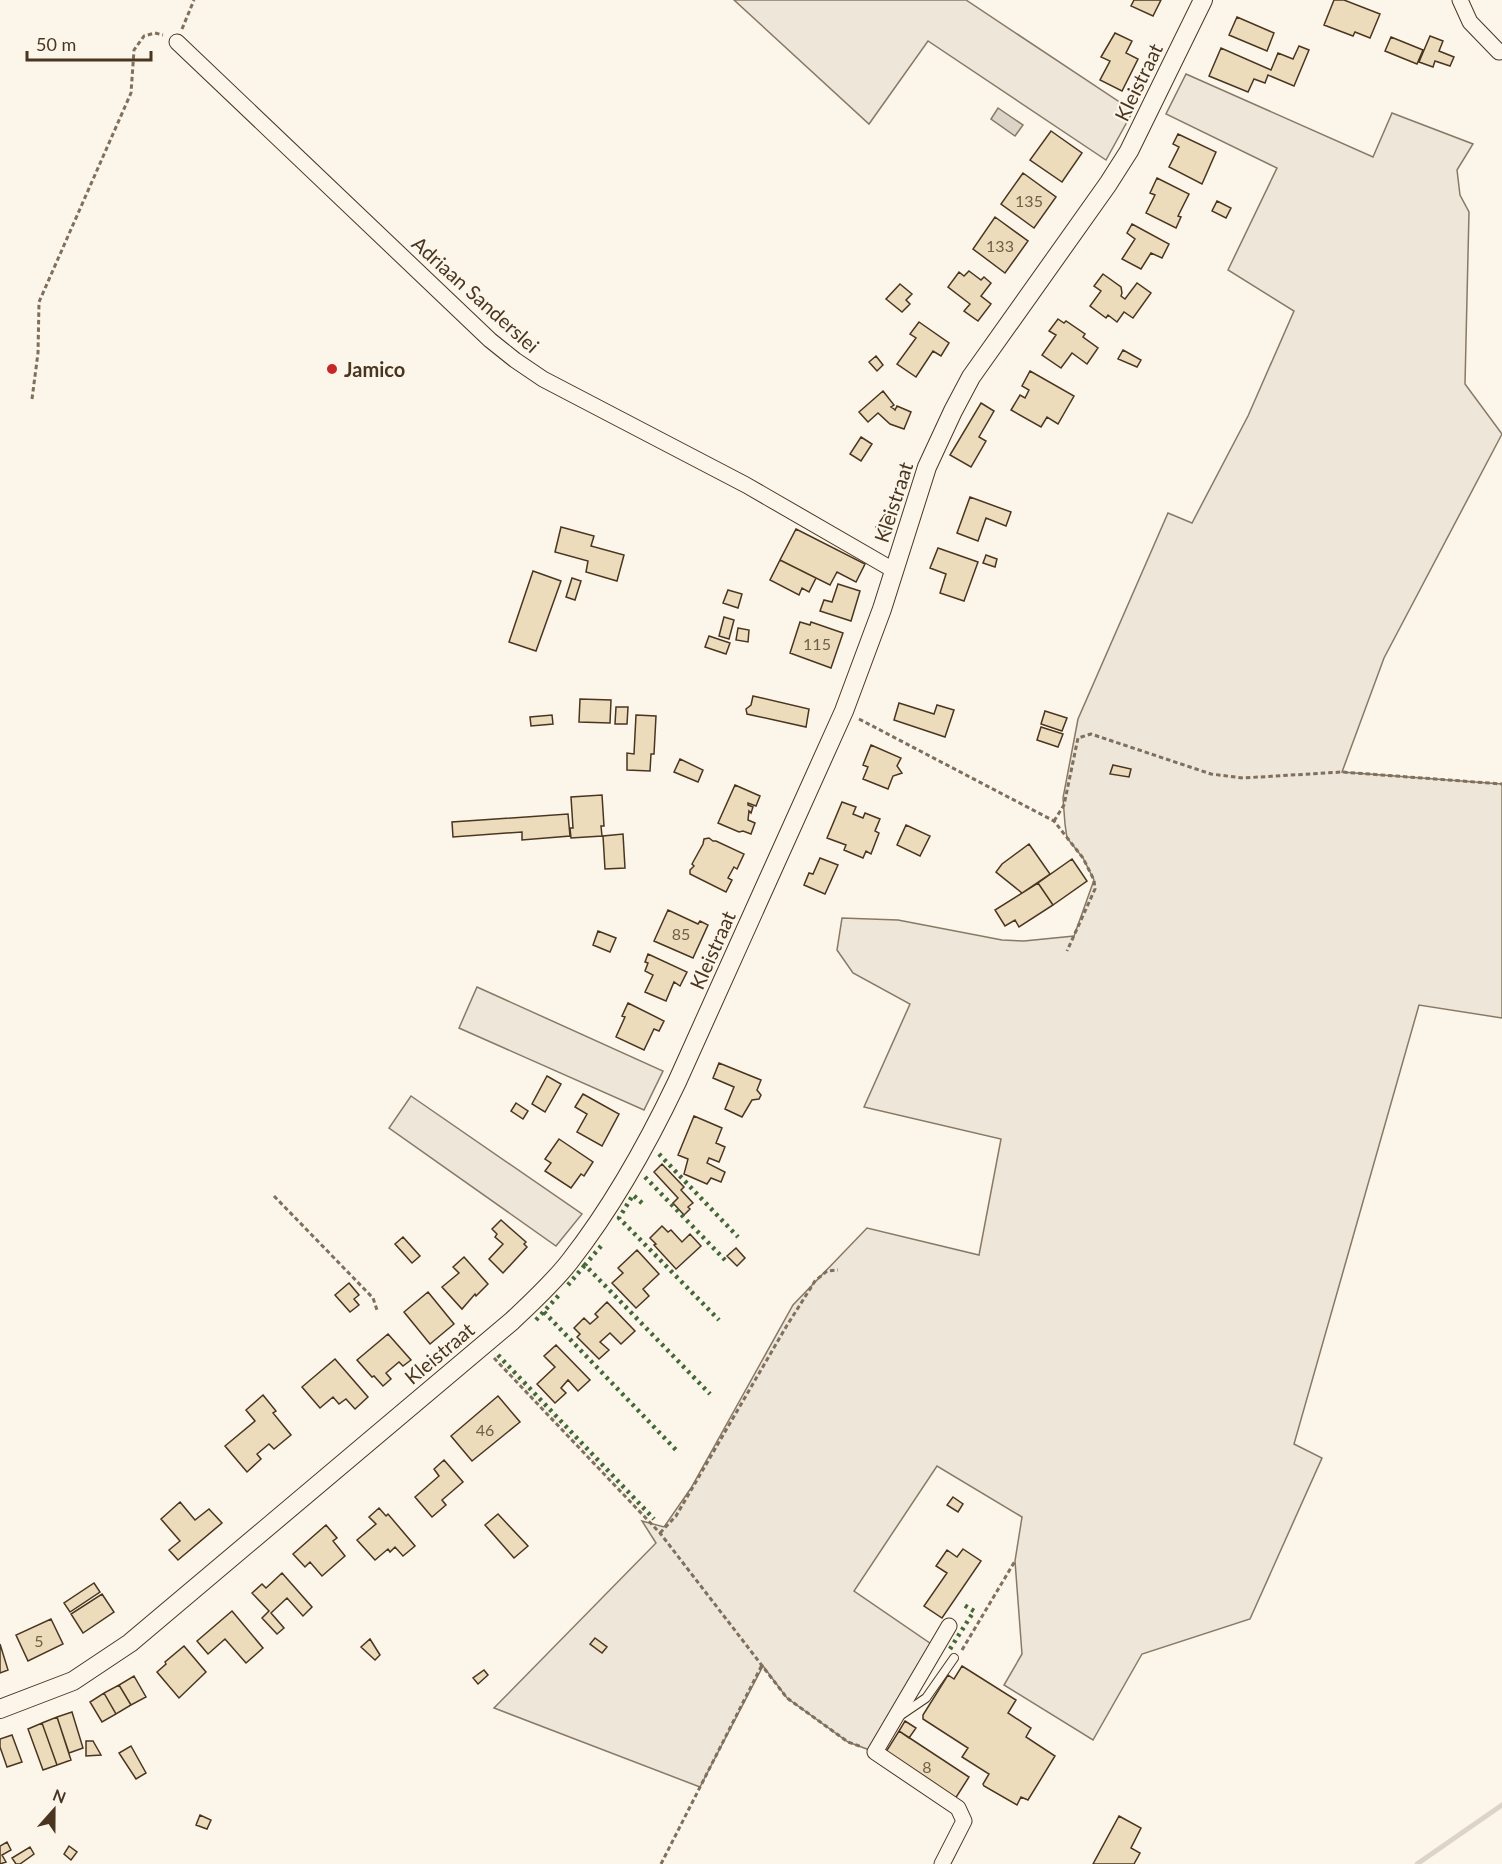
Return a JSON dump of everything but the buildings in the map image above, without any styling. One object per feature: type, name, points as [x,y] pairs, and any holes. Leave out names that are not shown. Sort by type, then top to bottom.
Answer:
[{"type":"street","name":"Kleistraat","points":[[0,1709],[73,1681],[130,1643],[512,1321],[569,1262],[606,1210],[649,1140],[682,1071],[844,711],[868,650],[935,448],[971,377],[1129,151],[1203,0]]},
{"type":"street","points":[[1460,0],[1470,22],[1499,52]]},
{"type":"street","name":"Adriaan Sanderslei","points":[[177,42],[490,340],[515,360],[543,379],[746,485],[895,570]]},
{"type":"street","points":[[942,1864],[964,1821],[958,1808],[875,1752],[949,1626]]},
{"type":"lane","points":[[894,1719],[926,1698],[954,1658]]},
{"type":"path","points":[[32,399],[38,353],[39,302],[131,93],[134,50],[144,36],[155,33],[169,36],[177,42],[194,0]]},
{"type":"path","points":[[844,711],[1054,821],[1083,858],[1094,880],[1095,889],[1067,951]]},
{"type":"path","points":[[1054,821],[1064,805],[1078,738],[1091,734],[1211,774],[1243,778],[1342,772],[1502,784]]},
{"type":"path","points":[[274,1196],[373,1298],[377,1310]]},
{"type":"path","points":[[660,1533],[676,1516],[815,1281],[827,1271],[838,1270]]},
{"type":"path","points":[[482,1346],[660,1533],[787,1698],[848,1742],[875,1752]]},
{"type":"path","points":[[954,1658],[960,1655],[1015,1561]]},
{"type":"path","points":[[661,1864],[762,1665]]},
{"type":"shaded area","points":[[734,0],[966,0],[1133,111],[1106,160],[928,41],[869,124]]},
{"type":"shaded area","points":[[1186,74],[1373,157],[1392,113],[1473,144],[1457,170],[1460,195],[1469,212],[1465,384],[1502,434],[1384,658],[1342,772],[1502,784],[1502,1018],[1419,1005],[1294,1444],[1322,1458],[1250,1619],[1142,1654],[1093,1740],[1004,1685],[1022,1654],[1015,1561],[1022,1517],[937,1466],[854,1591],[937,1648],[875,1752],[848,1742],[787,1698],[763,1666],[700,1787],[494,1708],[656,1543],[642,1521],[664,1527],[691,1488],[793,1305],[867,1228],[979,1255],[1001,1139],[864,1107],[910,1004],[853,973],[837,950],[842,918],[898,920],[1002,940],[1024,941],[1074,936],[1094,880],[1083,858],[1067,838],[1065,824],[1063,798],[1078,719],[1168,513],[1192,523],[1248,416],[1294,311],[1228,270],[1277,168],[1166,114]]},
{"type":"shaded area","points":[[998,108],[1023,125],[1015,136],[991,119]]},
{"type":"shaded area","points":[[477,987],[663,1071],[644,1110],[459,1028]]},
{"type":"shaded area","points":[[411,1096],[582,1214],[556,1246],[389,1128]]},
{"type":"waterway","points":[[1417,1864],[1502,1805]]},
{"type":"hedge","points":[[659,1154],[738,1237]]},
{"type":"hedge","points":[[645,1177],[725,1260]]},
{"type":"hedge","points":[[642,1203],[633,1195],[619,1218],[719,1320]]},
{"type":"hedge","points":[[601,1246],[585,1265],[710,1394]]},
{"type":"hedge","points":[[568,1285],[585,1265]]},
{"type":"hedge","points":[[536,1320],[559,1295]]},
{"type":"hedge","points":[[544,1312],[677,1451]]},
{"type":"hedge","points":[[498,1355],[654,1519]]},
{"type":"hedge","points":[[950,1649],[974,1611],[964,1605]]},
{"type":"place","name":"Jamico","points":[[332,369]]}]
